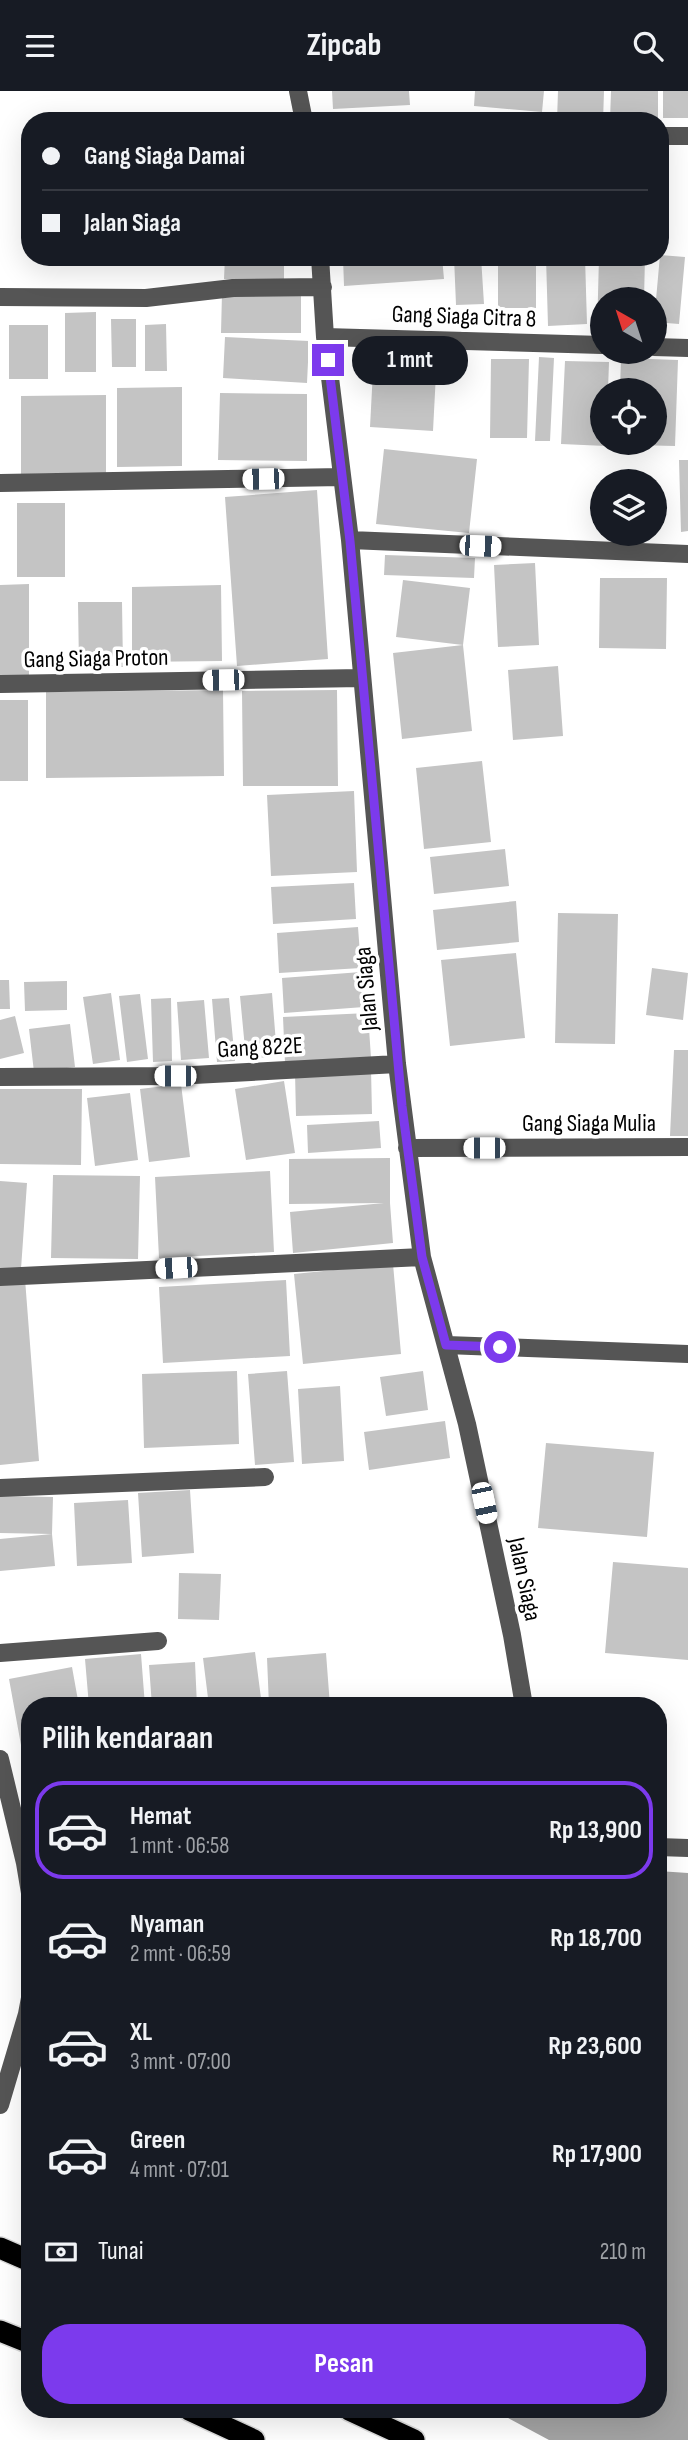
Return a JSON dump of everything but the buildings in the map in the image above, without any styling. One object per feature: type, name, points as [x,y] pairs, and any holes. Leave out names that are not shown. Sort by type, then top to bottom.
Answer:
[{"type":"highway","points":[[0,2248],[21,2257]]},
{"type":"highway","points":[[0,2331],[21,2339]]},
{"type":"highway","points":[[206,2418],[254,2440]]},
{"type":"highway","points":[[366,2418],[414,2440]]},
{"type":"street","points":[[298,91],[302,112]]},
{"type":"street","points":[[669,136],[688,136]]},
{"type":"street","name":"Jalan Siaga","points":[[321,266],[325,337],[350,541],[397,1064],[422,1257],[467,1424],[522,1697]]},
{"type":"street","points":[[0,297],[146,297],[233,288],[323,287]]},
{"type":"street","name":"Gang Siaga Citra 8","points":[[325,337],[590,345]]},
{"type":"street","points":[[667,347],[688,348]]},
{"type":"street","points":[[0,483],[342,477]]},
{"type":"street","points":[[350,541],[688,554]]},
{"type":"street","name":"Gang Siaga Proton","points":[[0,684],[362,678]]},
{"type":"street","name":"Gang 822E","points":[[0,1077],[175,1076],[397,1064]]},
{"type":"street","name":"Gang Siaga Mulia","points":[[407,1148],[688,1147]]},
{"type":"street","points":[[0,1277],[422,1257]]},
{"type":"street","points":[[446,1345],[688,1354]]},
{"type":"street","points":[[0,1488],[265,1477]]},
{"type":"street","points":[[0,1653],[158,1641]]},
{"type":"street","points":[[0,1759],[21,1846]]},
{"type":"street","points":[[667,1847],[688,1848]]},
{"type":"street","points":[[0,2105],[21,2034]]},
{"type":"shaded area","points":[[667,1872],[688,1873],[688,2440],[549,2440],[508,2418],[667,2418]]},
{"type":"route","points":[[328,360],[350,541],[397,1064],[422,1257],[446,1345],[500,1347]]}]
